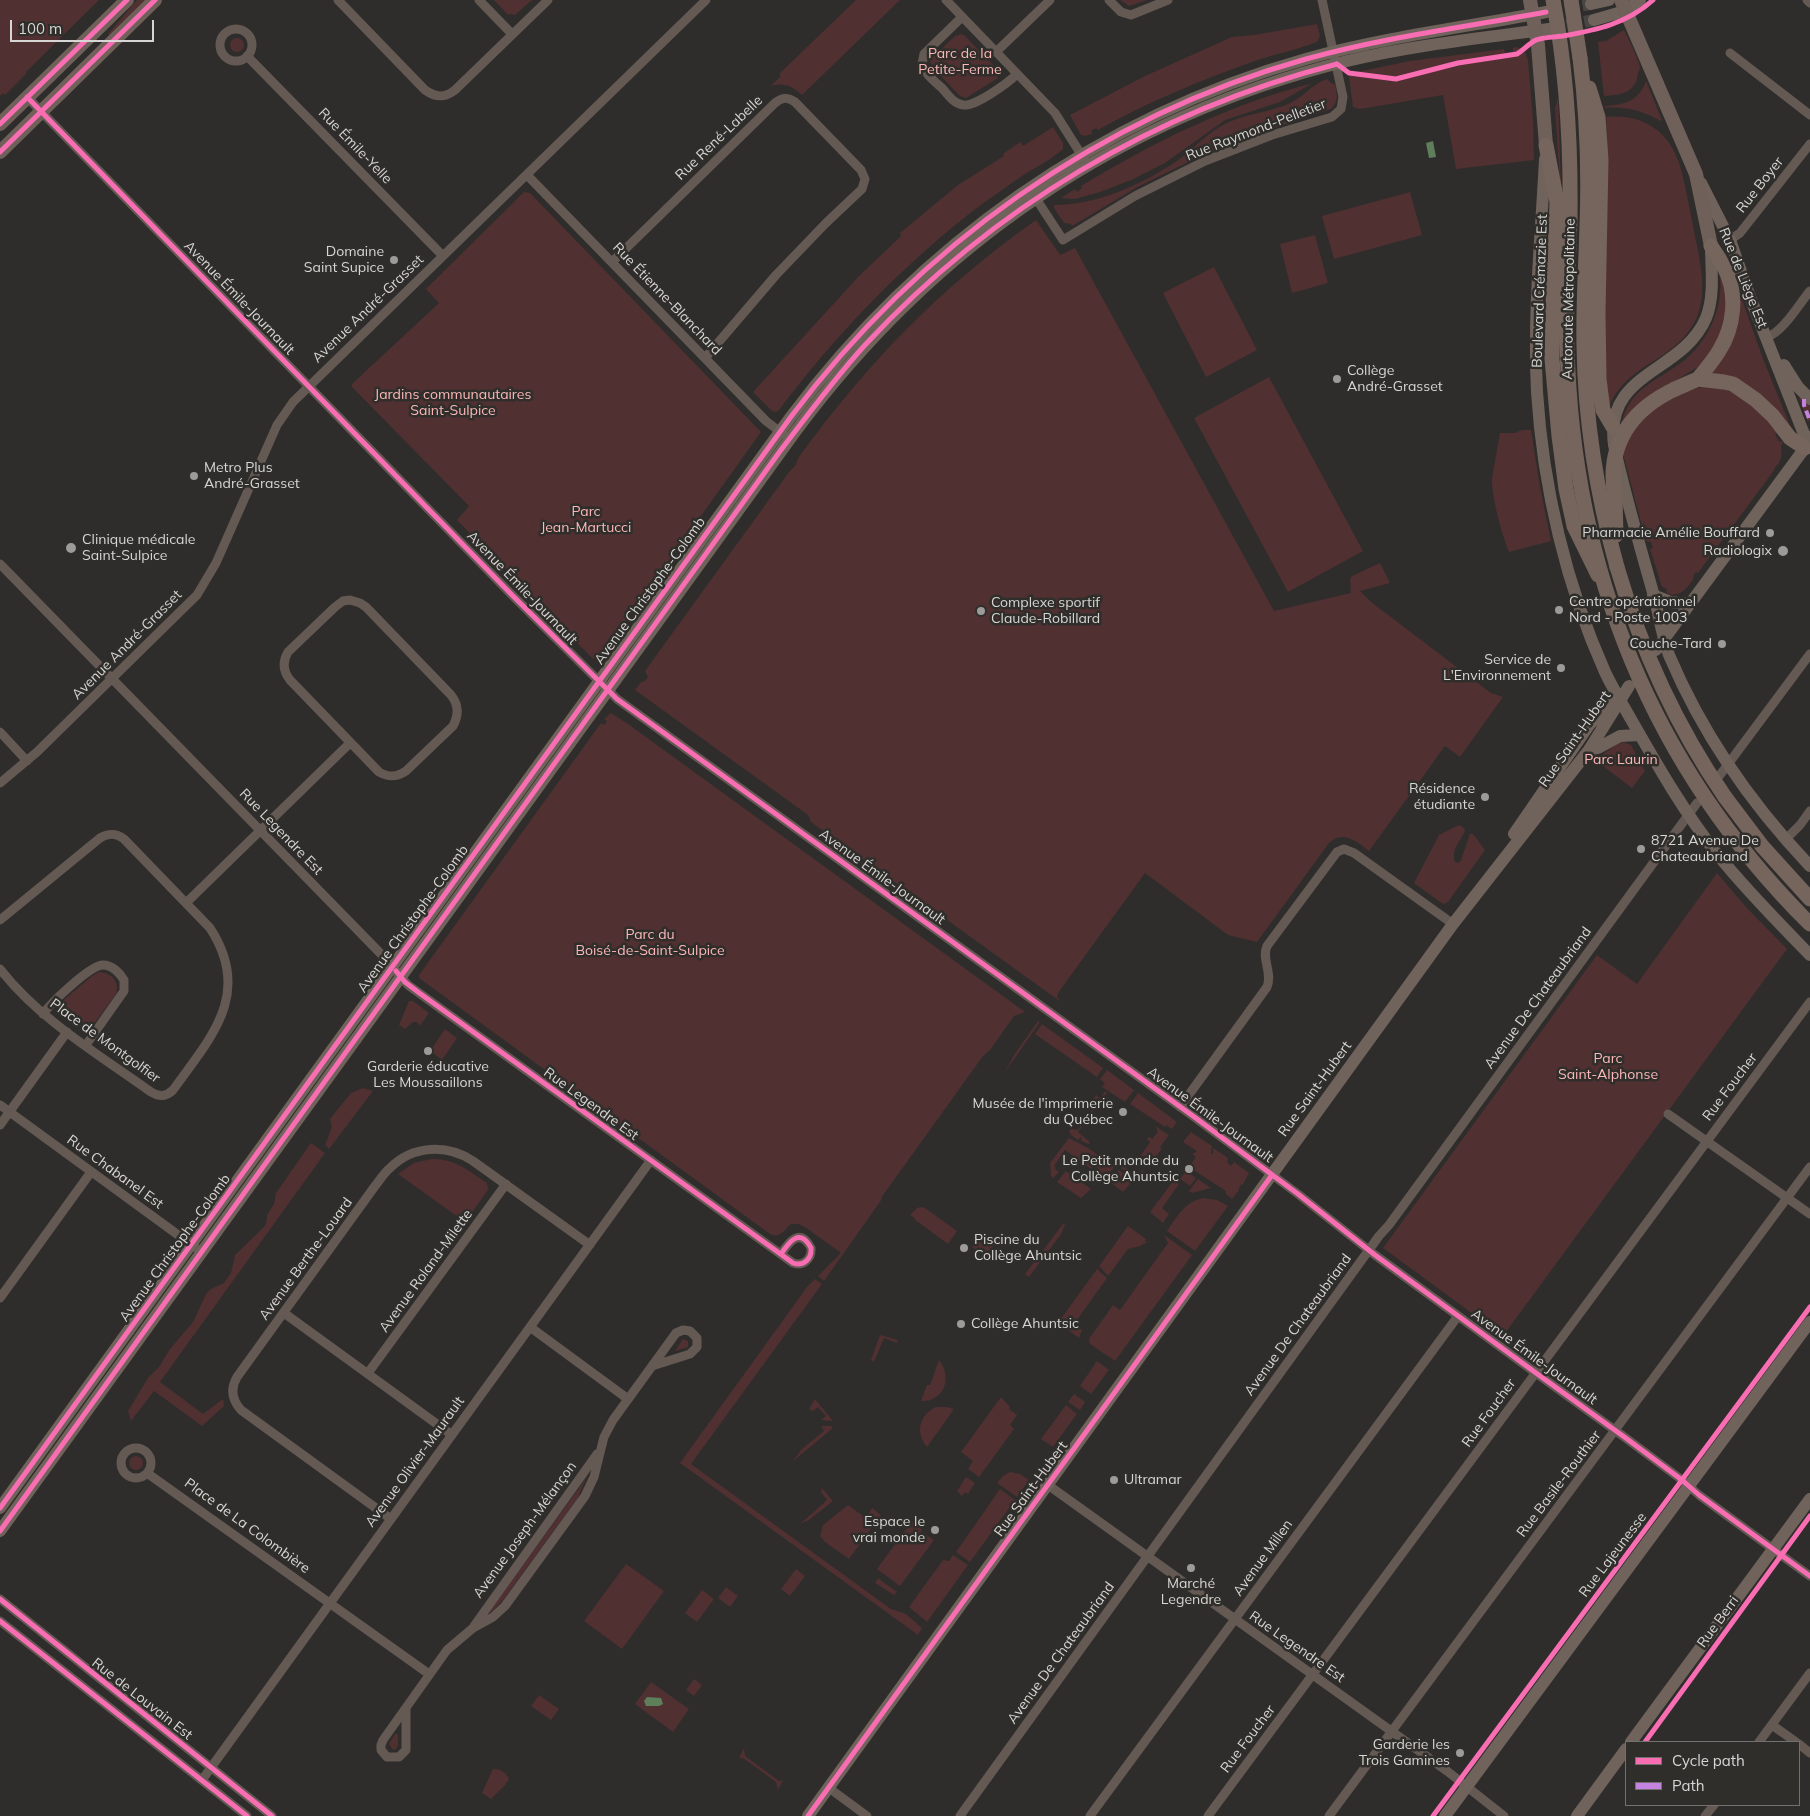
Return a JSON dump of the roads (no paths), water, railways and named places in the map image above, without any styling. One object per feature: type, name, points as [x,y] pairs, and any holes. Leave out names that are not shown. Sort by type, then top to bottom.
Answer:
[{"type":"highway","name":"Autoroute Métropolitaine","points":[[1571,0],[1580,58],[1588,163],[1584,337],[1587,404],[1597,476],[1617,567],[1650,661],[1665,696],[1695,752],[1719,789],[1751,832],[1810,899]]},
{"type":"highway","name":"Autoroute Métropolitaine","points":[[1544,9],[1559,36],[1565,83],[1570,153],[1570,242],[1566,338],[1575,451],[1585,510],[1607,593],[1641,685],[1686,770],[1737,843],[1769,881],[1810,924]]},
{"type":"highway","points":[[1580,58],[1598,117],[1601,160],[1598,321],[1599,379],[1602,410],[1613,427]]},
{"type":"highway","points":[[1546,144],[1557,202],[1553,306],[1554,387],[1566,489],[1574,526],[1607,593]]},
{"type":"highway","points":[[1617,567],[1615,498],[1612,479],[1613,461],[1618,443],[1628,426],[1646,405],[1698,379],[1716,357],[1730,327],[1732,294],[1726,270],[1711,246]]},
{"type":"highway","points":[[1698,379],[1724,382],[1742,389],[1768,411],[1790,438],[1809,445]]},
{"type":"main road","points":[[0,124],[126,0]]},
{"type":"main road","points":[[0,152],[155,0]]},
{"type":"main road","name":"Boulevard Crémazie Est","points":[[1530,0],[1544,9],[1546,144],[1536,322],[1537,381],[1541,430],[1552,502],[1568,568],[1594,645],[1610,683],[1663,776],[1689,815],[1738,880],[1810,955]]},
{"type":"main road","points":[[1591,4],[1609,0]]},
{"type":"main road","points":[[1594,20],[1623,5],[1640,0]]},
{"type":"main road","name":"Rue de Liège Est","points":[[1623,5],[1696,174],[1730,240],[1750,297],[1809,445]]},
{"type":"main road","name":"Avenue Christophe-Colomb","points":[[0,1531],[197,1248],[785,436],[902,307],[1032,193],[1143,122],[1206,93],[1266,71],[1336,58],[1544,9]]},
{"type":"main road","name":"Avenue Christophe-Colomb","points":[[1336,58],[1399,51],[1543,30]]},
{"type":"main road","points":[[1696,174],[1711,246],[1711,298],[1708,312],[1702,325],[1684,348],[1643,377],[1628,391],[1617,409],[1613,427],[1615,450],[1668,652],[1686,690],[1729,764],[1786,839],[1810,866]]},
{"type":"main road","points":[[1767,337],[1794,382],[1810,399]]},
{"type":"main road","points":[[1656,650],[1809,445]]},
{"type":"main road","points":[[1653,595],[1671,602],[1689,604]]},
{"type":"main road","name":"Rue Saint-Hubert","points":[[808,1816],[1457,920],[1589,750],[1619,698]]},
{"type":"main road","name":"Rue Saint-Hubert","points":[[1457,920],[1588,726],[1619,698]]},
{"type":"main road","points":[[1589,750],[1598,748],[1620,736],[1639,734]]},
{"type":"main road","name":"Avenue Christophe-Colomb","points":[[0,1508],[197,1248]]},
{"type":"main road","name":"Rue Lajeunesse","points":[[1445,1816],[1810,1322]]},
{"type":"main road","name":"Rue Berri","points":[[1632,1741],[1810,1499]]},
{"type":"main road","points":[[1577,1816],[1625,1750]]},
{"type":"street","points":[[338,0],[422,88],[437,96],[452,93],[548,0]]},
{"type":"street","points":[[480,0],[512,34]]},
{"type":"street","name":"Avenue André-Grasset","points":[[0,783],[27,761],[112,679],[184,609],[202,588],[216,564],[277,426],[288,407],[706,0]]},
{"type":"street","points":[[946,0],[1058,116],[1084,160]]},
{"type":"street","points":[[996,52],[1050,0]]},
{"type":"street","points":[[1109,0],[1121,12],[1128,15],[1136,14],[1168,0]]},
{"type":"street","name":"Rue Raymond-Pelletier","points":[[1032,193],[1063,240],[1135,196],[1198,165],[1272,135],[1335,115],[1341,109],[1344,100],[1322,0]]},
{"type":"street","points":[[1806,0],[1810,3]]},
{"type":"street","points":[[962,17],[924,54],[922,64],[928,75],[958,104],[966,105],[972,104],[1017,74]]},
{"type":"street","points":[[1730,53],[1810,115]]},
{"type":"street","name":"Rue Émile-Yelle","points":[[247,56],[442,256]]},
{"type":"street","name":"Avenue Émile-Journault","points":[[28,97],[603,686],[651,724],[1180,1107],[1369,1250],[1616,1430],[1699,1495],[1810,1576]]},
{"type":"street","name":"Rue René-Labelle","points":[[612,262],[778,100],[791,99],[800,107],[861,170],[864,177],[864,185],[776,275],[706,358]]},
{"type":"street","name":"Rue Boyer","points":[[1730,240],[1740,233],[1810,144]]},
{"type":"street","name":"Rue Étienne-Blanchard","points":[[527,175],[766,421],[785,436]]},
{"type":"street","points":[[1767,337],[1774,334],[1783,325],[1810,291]]},
{"type":"street","name":"Rue Legendre Est","points":[[0,564],[413,988],[781,1254]]},
{"type":"street","points":[[350,600],[366,607],[452,695],[458,712],[453,726],[406,771],[398,776],[388,776],[379,772],[350,743],[290,680],[285,671],[284,664],[288,652],[328,613],[340,603],[350,600]]},
{"type":"street","points":[[1720,775],[1810,654]]},
{"type":"street","points":[[0,732],[27,761]]},
{"type":"street","points":[[186,903],[350,743]]},
{"type":"street","name":"Avenue De Chateaubriand","points":[[960,1816],[1369,1250],[1697,803]]},
{"type":"street","points":[[1786,839],[1800,825],[1810,811]]},
{"type":"street","name":"Place de Montgolfier","points":[[0,920],[97,840],[108,834],[117,835],[124,839],[205,922],[214,934],[223,954],[227,991],[225,1006],[217,1026],[208,1041],[169,1094],[161,1096],[151,1092],[43,1014],[23,997],[0,969]]},
{"type":"street","points":[[1180,1107],[1267,987],[1269,978],[1265,958],[1266,948],[1337,852],[1344,849],[1354,853],[1457,920]]},
{"type":"street","points":[[43,1014],[55,1000],[94,967],[102,965],[113,968],[123,978],[124,991],[86,1045]]},
{"type":"street","name":"Rue Foucher","points":[[1208,1816],[1810,1002]]},
{"type":"street","points":[[0,1125],[67,1032]]},
{"type":"street","name":"Rue Chabanel Est","points":[[0,1105],[197,1248]]},
{"type":"street","points":[[1668,1114],[1810,1214]]},
{"type":"street","name":"Avenue Berthe-Louard","points":[[391,1519],[242,1411],[235,1402],[232,1392],[235,1381],[375,1186],[389,1168],[407,1156],[426,1149],[454,1152],[468,1158],[590,1245]]},
{"type":"street","name":"Avenue Olivier-Maurault","points":[[202,1780],[651,1160]]},
{"type":"street","name":"Rue Basile-Routhier","points":[[1330,1816],[1810,1167]]},
{"type":"street","points":[[0,1298],[91,1172]]},
{"type":"street","name":"Avenue Roland-Milette","points":[[368,1373],[506,1184]]},
{"type":"street","points":[[284,1313],[452,1435]]},
{"type":"street","name":"Avenue Millen","points":[[1090,1816],[1458,1316]]},
{"type":"street","points":[[530,1327],[628,1399]]},
{"type":"street","name":"Avenue Joseph-Mélançon","points":[[406,1708],[406,1750],[399,1757],[387,1757],[382,1752],[382,1742],[429,1674],[448,1650],[473,1628],[493,1617],[510,1600],[581,1502],[594,1477],[600,1450],[609,1426],[652,1366],[678,1331],[688,1330],[697,1338],[697,1347],[692,1353],[652,1366]]},
{"type":"street","name":"Avenue Joseph-Mélançon","points":[[473,1628],[484,1610],[600,1450]]},
{"type":"street","name":"Place de La Colombière","points":[[148,1473],[330,1603]]},
{"type":"street","name":"Rue Legendre Est","points":[[1048,1485],[1447,1771],[1466,1788],[1504,1816]]},
{"type":"street","name":"Rue de Louvain Est","points":[[0,1599],[272,1816]]},
{"type":"street","points":[[330,1603],[429,1674]]},
{"type":"street","name":"Rue de Louvain Est","points":[[0,1622],[247,1816]]},
{"type":"street","points":[[1761,1741],[1810,1673]]},
{"type":"street","points":[[1772,1725],[1795,1741]]},
{"type":"street","points":[[1800,1745],[1810,1753]]},
{"type":"street","points":[[829,1788],[867,1816]]},
{"type":"street","points":[[1705,1816],[1713,1806]]},
{"type":"tunnel","points":[[1547,11],[1591,4]]},
{"type":"tunnel","points":[[1549,29],[1594,20]]},
{"type":"place","name":"Domaine Saint Supice","points":[[394,260]]},
{"type":"place","name":"Collège André-Grasset","points":[[1337,379]]},
{"type":"place","name":"Metro Plus André-Grasset","points":[[194,476]]},
{"type":"place","name":"Pharmacie Amélie Bouffard","points":[[1770,533]]},
{"type":"place","name":"Clinique médicale Saint-Sulpice","points":[[71,548]]},
{"type":"place","name":"Radiologix","points":[[1783,551]]},
{"type":"place","name":"Centre opérationnel Nord - Poste 1003","points":[[1559,610]]},
{"type":"place","name":"Complexe sportif Claude-Robillard","points":[[981,611]]},
{"type":"place","name":"Couche-Tard","points":[[1722,644]]},
{"type":"place","name":"Service de L'Environnement","points":[[1561,668]]},
{"type":"place","name":"Résidence étudiante","points":[[1485,797]]},
{"type":"place","name":"8721 Avenue De Chateaubriand","points":[[1641,849]]},
{"type":"place","name":"Garderie éducative Les Moussaillons","points":[[428,1051]]},
{"type":"place","name":"Musée de l'imprimerie du Québec","points":[[1123,1112]]},
{"type":"place","name":"Le Petit monde du Collège Ahuntsic","points":[[1189,1169]]},
{"type":"place","name":"Piscine du Collège Ahuntsic","points":[[964,1248]]},
{"type":"place","name":"Collège Ahuntsic","points":[[961,1324]]},
{"type":"place","name":"Ultramar","points":[[1114,1480]]},
{"type":"place","name":"Espace le vrai monde","points":[[935,1530]]},
{"type":"place","name":"Marché Legendre","points":[[1191,1568]]},
{"type":"place","name":"Garderie les Trois Gamines","points":[[1460,1753]]},
{"type":"park label","name":"Parc de la Petite-Ferme","points":[[960,62]]},
{"type":"park label","name":"Jardins communautaires Saint-Sulpice","points":[[453,404]]},
{"type":"park label","name":"Parc Jean-Martucci","points":[[586,520]]},
{"type":"park label","name":"Parc Laurin","points":[[1621,760]]},
{"type":"park label","name":"Parc du Boisé-de-Saint-Sulpice","points":[[650,944]]},
{"type":"park label","name":"Parc Saint-Alphonse","points":[[1608,1068]]}]
